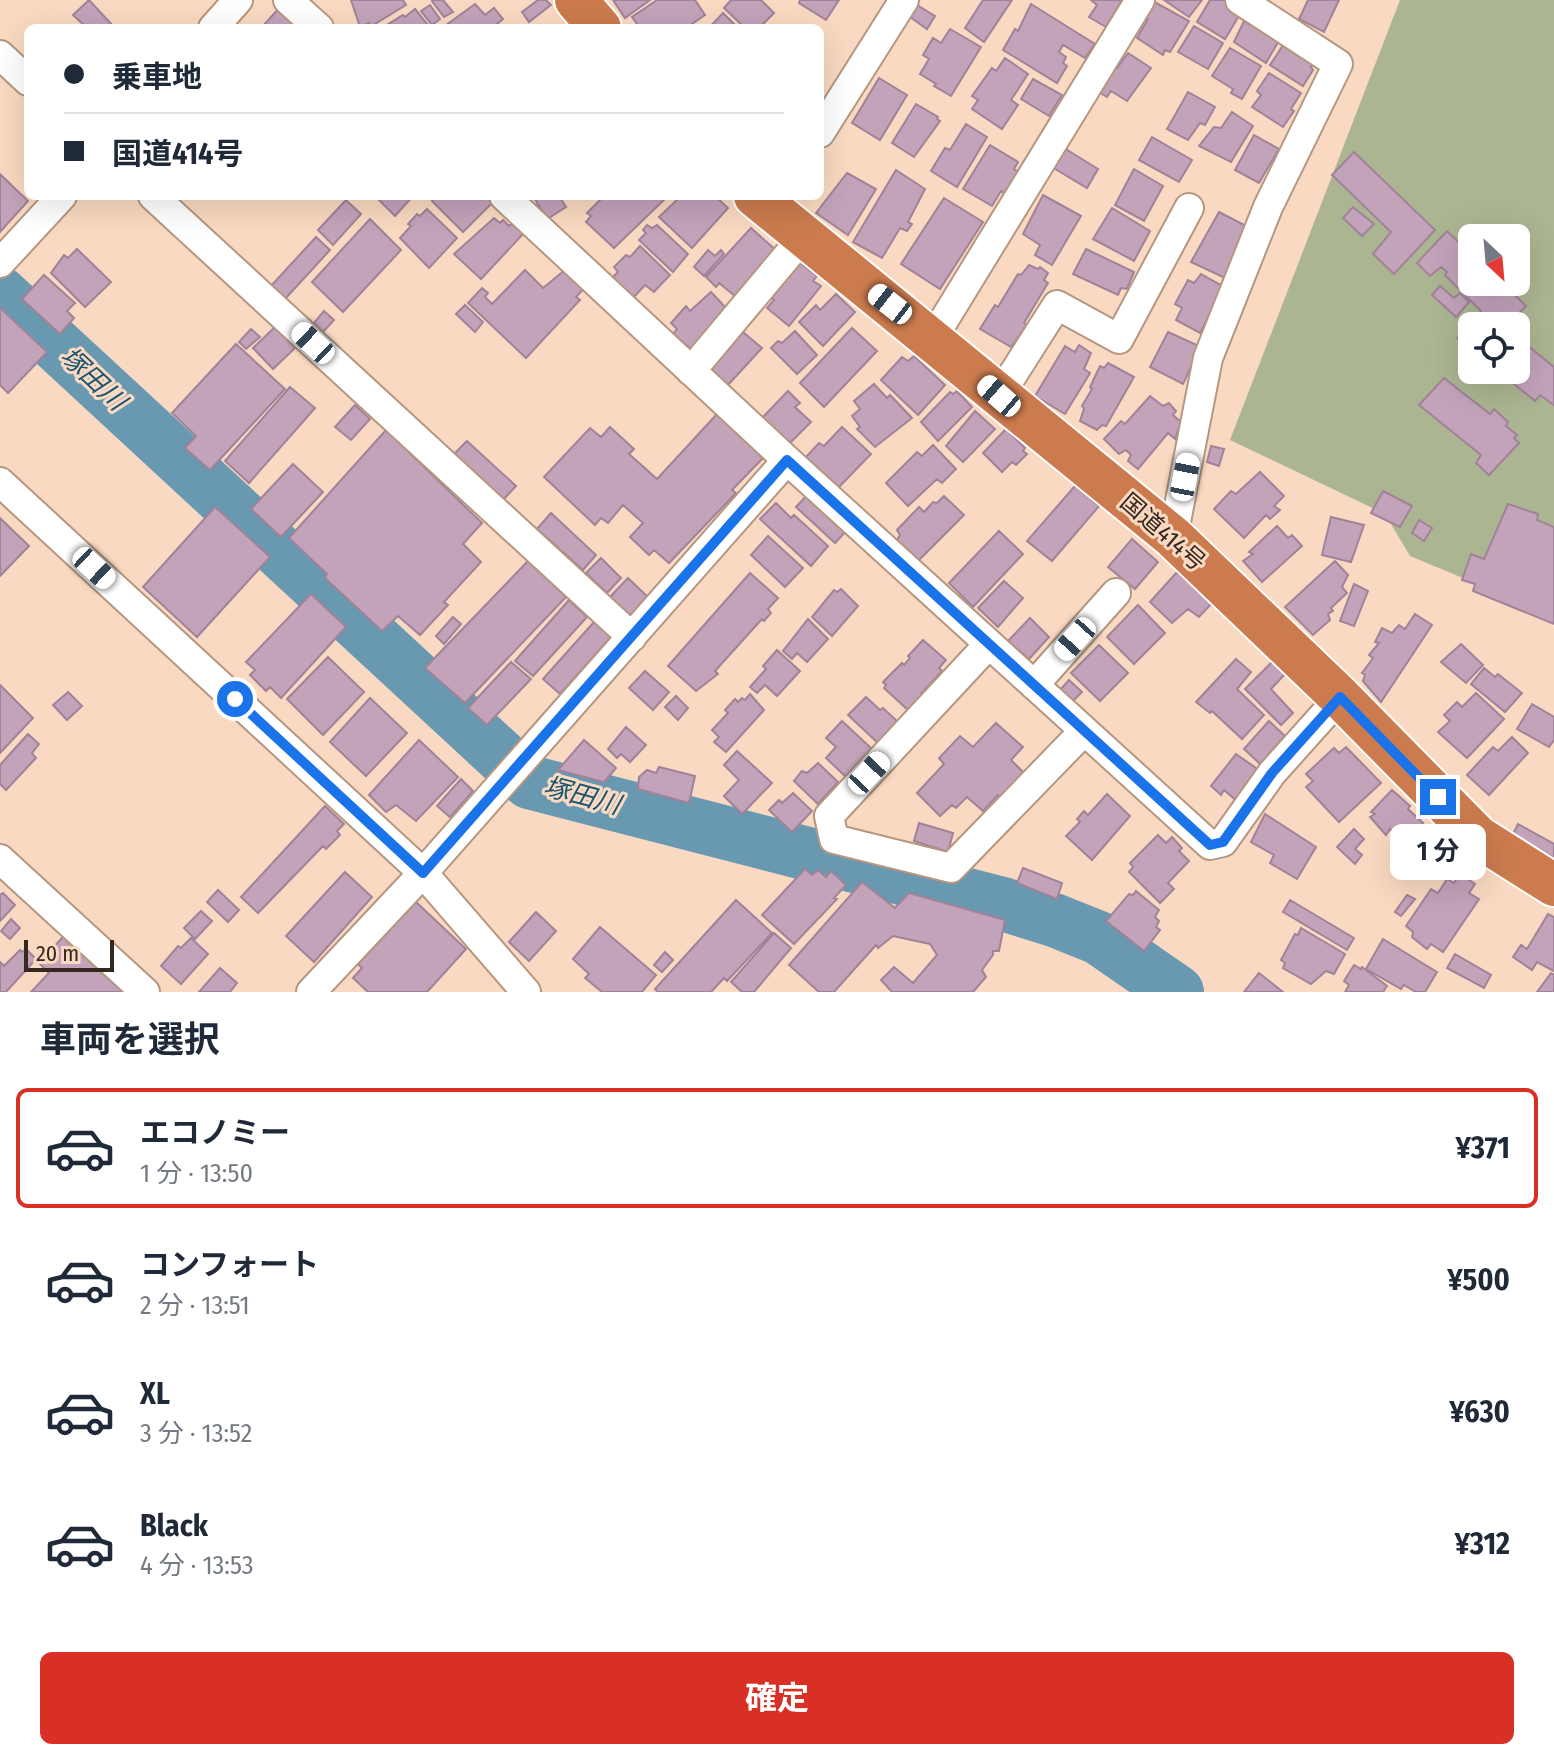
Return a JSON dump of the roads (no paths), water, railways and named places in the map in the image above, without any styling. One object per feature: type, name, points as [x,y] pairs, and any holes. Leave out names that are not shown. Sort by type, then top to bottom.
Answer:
[{"type":"highway","points":[[576,0],[597,24]]},
{"type":"highway","name":"国道414号","points":[[769,201],[804,236],[933,338],[999,396],[1173,537],[1340,697],[1478,837],[1554,885]]},
{"type":"street","points":[[217,24],[238,0]]},
{"type":"street","points":[[288,0],[315,24]]},
{"type":"street","points":[[824,127],[904,0]]},
{"type":"street","points":[[933,338],[1140,0]]},
{"type":"street","points":[[1173,537],[1208,358],[1268,207],[1338,64],[1240,0]]},
{"type":"street","points":[[0,55],[24,77]]},
{"type":"street","points":[[0,263],[58,200]]},
{"type":"street","points":[[157,200],[632,637]]},
{"type":"street","points":[[508,200],[787,460],[1210,845],[1223,842],[1272,773],[1340,697]]},
{"type":"street","points":[[999,396],[1057,305],[1119,339],[1189,208]]},
{"type":"street","points":[[691,371],[804,236]]},
{"type":"street","points":[[311,992],[423,873],[787,460]]},
{"type":"street","points":[[0,482],[423,873],[526,992]]},
{"type":"street","points":[[1034,685],[1116,593]]},
{"type":"street","points":[[989,644],[829,816],[834,839],[951,868],[1084,731]]},
{"type":"street","points":[[0,859],[145,992]]},
{"type":"waterway","name":"塚田川","points":[[0,293],[529,782],[1054,920],[1099,938],[1177,992]]}]
